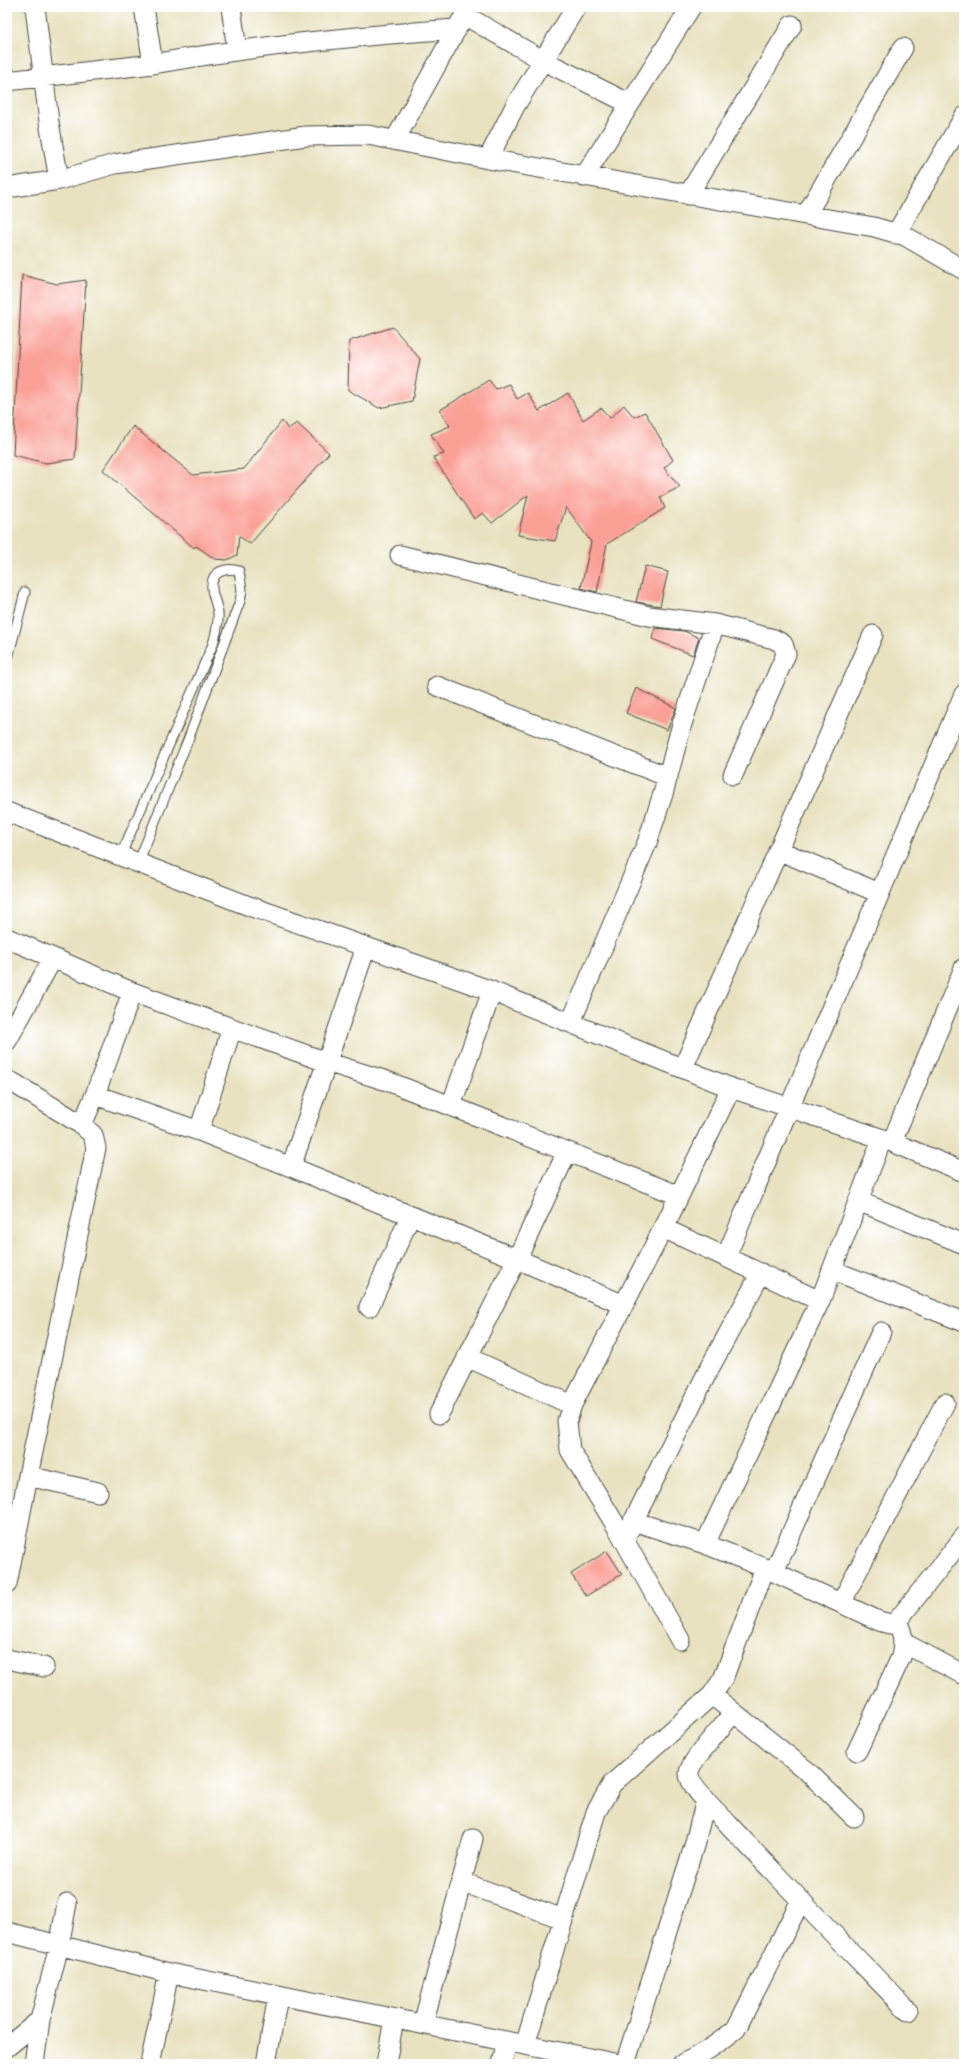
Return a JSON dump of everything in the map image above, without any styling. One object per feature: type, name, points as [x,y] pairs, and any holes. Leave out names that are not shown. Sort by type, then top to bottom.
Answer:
[{"type":"street","points":[[35,7],[43,77],[59,180]]},
{"type":"street","points":[[144,7],[153,64]]},
{"type":"street","points":[[231,7],[237,50]]},
{"type":"street","points":[[488,159],[515,106],[576,7]]},
{"type":"street","points":[[584,177],[691,7]]},
{"type":"street","points":[[7,81],[153,64],[237,50],[362,36],[463,17],[544,61],[630,104]]},
{"type":"street","points":[[395,140],[463,17]]},
{"type":"street","points":[[688,195],[792,25]]},
{"type":"street","points":[[806,215],[903,48]]},
{"type":"street","points":[[896,234],[964,117]]},
{"type":"street","points":[[7,188],[59,180],[115,164],[306,136],[368,135],[584,177],[846,222],[905,236],[964,270]]},
{"type":"street","points":[[400,555],[649,616],[715,624],[774,639],[783,644],[786,654],[733,775]]},
{"type":"street","points":[[571,1022],[647,843],[668,777],[682,724],[715,624]]},
{"type":"street","points":[[683,1068],[873,635]]},
{"type":"street","points":[[437,686],[668,777]]},
{"type":"street","points":[[726,1257],[964,694]]},
{"type":"street","points":[[7,812],[120,858],[138,863],[249,906],[492,991],[731,1088],[789,1106],[887,1140],[964,1172]]},
{"type":"street","points":[[778,850],[879,893]]},
{"type":"street","points":[[7,938],[132,992],[326,1062],[387,1081],[678,1195]]},
{"type":"street","points":[[291,1168],[366,947]]},
{"type":"street","points":[[7,1041],[54,958]]},
{"type":"street","points":[[705,1544],[820,1301],[858,1200],[887,1140],[964,968]]},
{"type":"street","points":[[451,1106],[492,991]]},
{"type":"street","points":[[82,1125],[95,1095],[132,992]]},
{"type":"street","points":[[199,1131],[232,1028]]},
{"type":"street","points":[[7,1083],[12,1082],[82,1125],[93,1135],[96,1148],[7,1584]]},
{"type":"street","points":[[680,1640],[624,1540],[570,1450],[567,1421],[572,1405],[663,1228],[731,1088]]},
{"type":"street","points":[[95,1095],[199,1131],[517,1259],[624,1305]]},
{"type":"street","points":[[438,1414],[517,1259],[567,1152]]},
{"type":"street","points":[[858,1200],[964,1244]]},
{"type":"street","points":[[369,1307],[410,1217]]},
{"type":"street","points":[[663,1228],[820,1301]]},
{"type":"street","points":[[832,1270],[964,1322]]},
{"type":"street","points":[[624,1540],[708,1371],[761,1274]]},
{"type":"street","points":[[525,2045],[596,1812],[603,1797],[612,1784],[712,1695],[723,1679],[769,1570],[881,1332]]},
{"type":"street","points":[[467,1357],[572,1405]]},
{"type":"street","points":[[841,1603],[945,1403]]},
{"type":"street","points":[[28,1476],[98,1492]]},
{"type":"street","points":[[633,1521],[705,1544],[769,1570],[879,1621],[890,1624],[897,1621],[905,1608],[964,1537]]},
{"type":"street","points":[[857,1751],[901,1657],[904,1634],[897,1621]]},
{"type":"street","points":[[904,1643],[964,1675]]},
{"type":"street","points":[[7,1659],[44,1667]]},
{"type":"street","points":[[712,1695],[807,1772],[854,1817]]},
{"type":"street","points":[[733,1713],[694,1762],[688,1772],[689,1780],[800,1900],[908,2011]]},
{"type":"street","points":[[625,2064],[694,1846],[706,1800]]},
{"type":"street","points":[[422,2024],[473,1839]]},
{"type":"street","points":[[462,1882],[563,1919]]},
{"type":"street","points":[[682,2064],[696,2058],[722,2041],[736,2029],[800,1900]]},
{"type":"street","points":[[34,2064],[40,2020],[60,1946],[67,1903]]},
{"type":"street","points":[[7,1932],[169,1973],[507,2041],[577,2059],[619,2064]]},
{"type":"street","points":[[150,2064],[169,1973]]},
{"type":"street","points":[[266,2064],[278,1996]]},
{"type":"street","points":[[386,2064],[394,2019]]},
{"type":"street","points":[[7,2047],[40,2020]]},
{"type":"street","points":[[502,2064],[507,2041]]},
{"type":"lane","points":[[120,858],[213,644],[218,624],[218,613],[212,588],[213,579],[219,571],[229,568],[239,571],[242,590],[240,601],[188,740],[138,863]]},
{"type":"lane","points":[[7,662],[25,592]]},
{"type":"building","points":[[22,275],[57,284],[86,280],[75,459],[46,463],[13,455]]},
{"type":"building","points":[[393,327],[420,359],[412,401],[379,408],[348,390],[349,341]]},
{"type":"building","points":[[489,380],[496,389],[509,384],[517,399],[528,393],[539,411],[568,393],[583,420],[601,408],[610,418],[624,405],[634,417],[645,412],[673,460],[664,468],[680,487],[660,497],[665,508],[607,544],[597,592],[581,588],[591,542],[566,507],[555,541],[518,535],[528,495],[492,523],[483,513],[474,519],[433,457],[444,454],[431,434],[450,426],[440,410]]},
{"type":"building","points":[[282,421],[288,429],[297,423],[329,453],[250,544],[239,536],[237,555],[227,560],[215,559],[196,546],[194,548],[103,470],[133,426],[193,475],[244,469]]},
{"type":"building","points":[[645,566],[668,572],[660,606],[636,602]]},
{"type":"building","points":[[655,628],[684,631],[699,638],[693,655],[652,639]]},
{"type":"building","points":[[636,688],[676,708],[667,730],[626,713]]},
{"type":"building","points":[[607,1551],[622,1574],[586,1596],[571,1574]]}]
